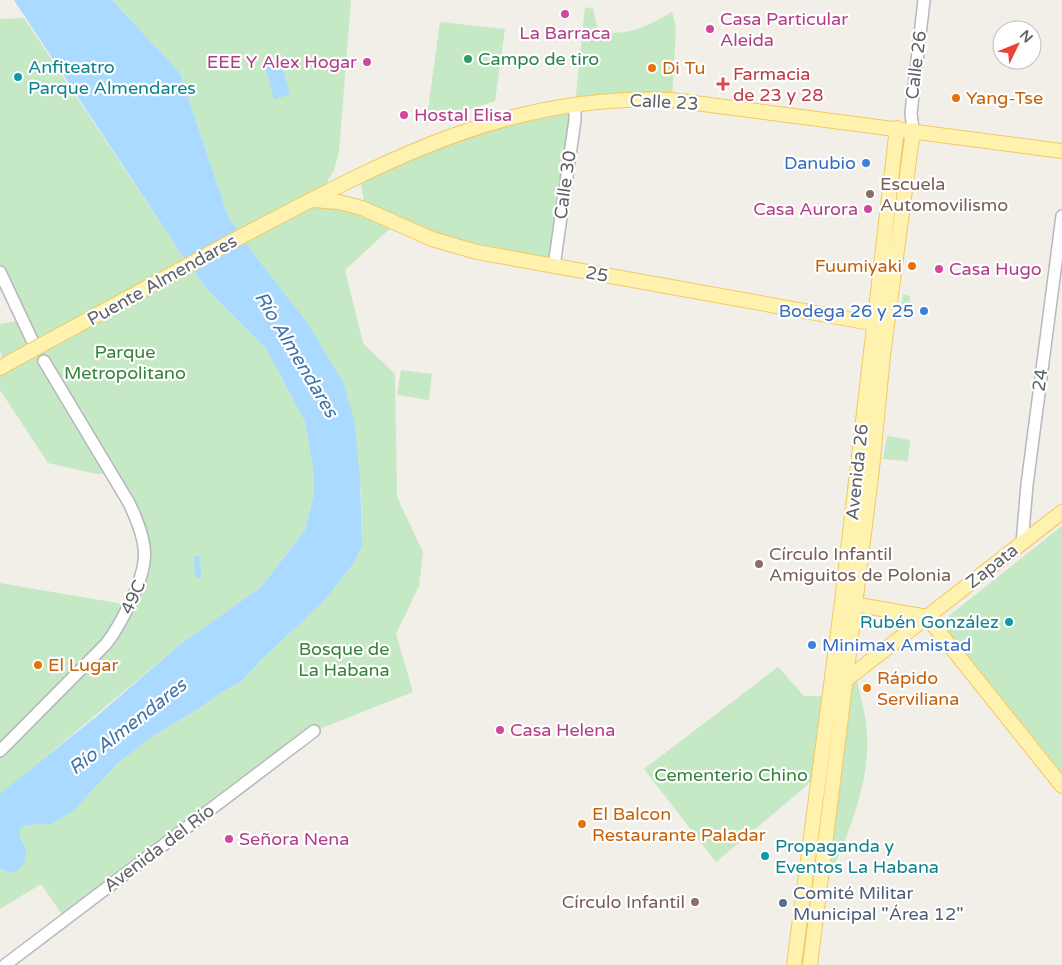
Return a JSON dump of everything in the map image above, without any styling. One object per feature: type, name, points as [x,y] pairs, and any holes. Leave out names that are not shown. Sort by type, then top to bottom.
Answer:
[{"type":"main road","name":"Calle 23","points":[[285,212],[423,146],[495,120],[575,104],[629,99],[672,100],[913,130],[1062,151]]},
{"type":"main road","name":"Avenida 26","points":[[810,965],[845,680],[849,604],[873,324],[897,128]]},
{"type":"main road","name":"Avenida 26","points":[[794,965],[829,696],[849,604],[913,130]]},
{"type":"main road","name":"25","points":[[312,200],[339,202],[362,208],[432,239],[459,247],[888,326]]},
{"type":"main road","points":[[887,209],[898,236]]},
{"type":"main road","name":"Puente Almendares","points":[[6,364],[285,212]]},
{"type":"main road","points":[[878,280],[888,326]]},
{"type":"main road","name":"Zapata","points":[[829,696],[845,680],[1062,512]]},
{"type":"main road","points":[[849,604],[927,618],[1062,786]]},
{"type":"street","name":"Calle 26","points":[[913,130],[911,113],[924,0]]},
{"type":"street","name":"Calle 30","points":[[554,266],[575,120],[575,104]]},
{"type":"street","name":"24","points":[[1022,543],[1027,485],[1062,216]]},
{"type":"street","points":[[0,272],[32,340]]},
{"type":"street","name":"49C","points":[[0,751],[106,644],[119,627],[145,570],[145,554],[137,520],[120,487],[94,448],[44,361]]},
{"type":"street","name":"Avenida del Río","points":[[5,965],[314,731]]},
{"type":"green space","name":"Bosque de La Habana","points":[[112,0],[351,0],[339,152],[334,170],[318,197],[365,209],[360,177],[423,145],[575,104],[554,266],[396,223],[345,270],[363,343],[395,374],[397,497],[423,552],[419,586],[396,634],[413,692],[314,731],[65,919],[41,884],[0,909],[0,868],[9,873],[26,849],[20,836],[20,829],[26,825],[52,824],[74,810],[118,763],[150,738],[225,690],[241,682],[262,659],[324,601],[354,563],[362,546],[361,491],[306,321],[254,254],[228,216],[180,73]]},
{"type":"green space","points":[[585,7],[593,9],[598,31],[609,33],[628,32],[654,22],[672,12],[676,27],[672,100],[575,104]]},
{"type":"green space","name":"Parque Metropolitano","points":[[24,18],[206,288],[267,350],[305,422],[313,469],[314,494],[305,530],[261,587],[178,646],[0,795],[0,583],[129,605],[145,570],[137,520],[110,473],[96,474],[48,463],[0,390],[0,373],[5,371],[0,350],[0,324],[22,320],[0,271],[0,19]]},
{"type":"green space","name":"Campo de tiro","points":[[440,22],[505,29],[495,101],[426,124]]},
{"type":"green space","points":[[901,141],[905,141],[895,219],[892,213]]},
{"type":"green space","points":[[903,294],[910,296],[908,319],[900,318]]},
{"type":"green space","points":[[401,370],[432,374],[429,400],[397,395]]},
{"type":"green space","points":[[887,436],[910,440],[908,461],[883,459]]},
{"type":"green space","points":[[1062,526],[1062,773],[941,622]]},
{"type":"green space","name":"Cementerio Chino","points":[[778,667],[804,696],[829,696],[818,773],[804,788],[716,862],[644,769]]},
{"type":"green space","points":[[855,673],[864,710],[867,733],[864,776],[853,819],[845,841],[818,901],[845,680]]},
{"type":"green space","points":[[838,695],[806,945],[803,945],[834,698]]},
{"type":"water","name":"Río Almendares","points":[[14,0],[112,0],[180,73],[228,216],[254,254],[306,321],[343,382],[354,420],[360,476],[362,546],[354,563],[324,601],[262,659],[241,682],[225,690],[150,738],[118,763],[74,810],[52,824],[26,825],[20,829],[20,836],[26,849],[24,864],[16,871],[9,873],[0,868],[0,795],[2,792],[97,716],[178,646],[261,587],[305,530],[314,494],[313,469],[305,422],[267,350],[206,288],[182,255]]},
{"type":"water","points":[[281,62],[290,95],[274,99],[265,66]]},
{"type":"water","points":[[194,556],[200,556],[201,578],[195,578]]},
{"type":"place","name":"La Barraca","points":[[565,14]]},
{"type":"place","name":"Casa Particular Aleida","points":[[710,29]]},
{"type":"place","name":"Campo de tiro","points":[[468,59]]},
{"type":"place","name":"EEE Y Alex Hogar","points":[[367,62]]},
{"type":"place","name":"Di Tu","points":[[652,68]]},
{"type":"place","name":"Anfiteatro Parque Almendares","points":[[18,77]]},
{"type":"place","name":"Farmacia de 23 y 28","points":[[723,84]]},
{"type":"place","name":"Yang-Tse","points":[[956,98]]},
{"type":"place","name":"Hostal Elisa","points":[[404,115]]},
{"type":"place","name":"Danubio","points":[[866,163]]},
{"type":"place","name":"Escuela Automovilismo","points":[[870,194]]},
{"type":"place","name":"Casa Aurora","points":[[868,209]]},
{"type":"place","name":"Fuumiyaki","points":[[912,266]]},
{"type":"place","name":"Casa Hugo","points":[[939,269]]},
{"type":"place","name":"Bodega 26 y 25","points":[[924,311]]},
{"type":"place","name":"Círculo Infantil Amiguitos de Polonia","points":[[759,564]]},
{"type":"place","name":"Rubén González","points":[[1009,622]]},
{"type":"place","name":"Minimax Amistad","points":[[812,645]]},
{"type":"place","name":"El Lugar","points":[[38,665]]},
{"type":"place","name":"Rápido Serviliana","points":[[867,688]]},
{"type":"place","name":"Casa Helena","points":[[500,730]]},
{"type":"place","name":"El Balcon Restaurante Paladar","points":[[582,824]]},
{"type":"place","name":"Señora Nena","points":[[229,839]]},
{"type":"place","name":"Propaganda y Eventos La Habana","points":[[765,856]]},
{"type":"place","name":"Círculo Infantil","points":[[695,902]]},
{"type":"place","name":"Comité Militar Municipal \"Área 12\"","points":[[783,903]]}]
